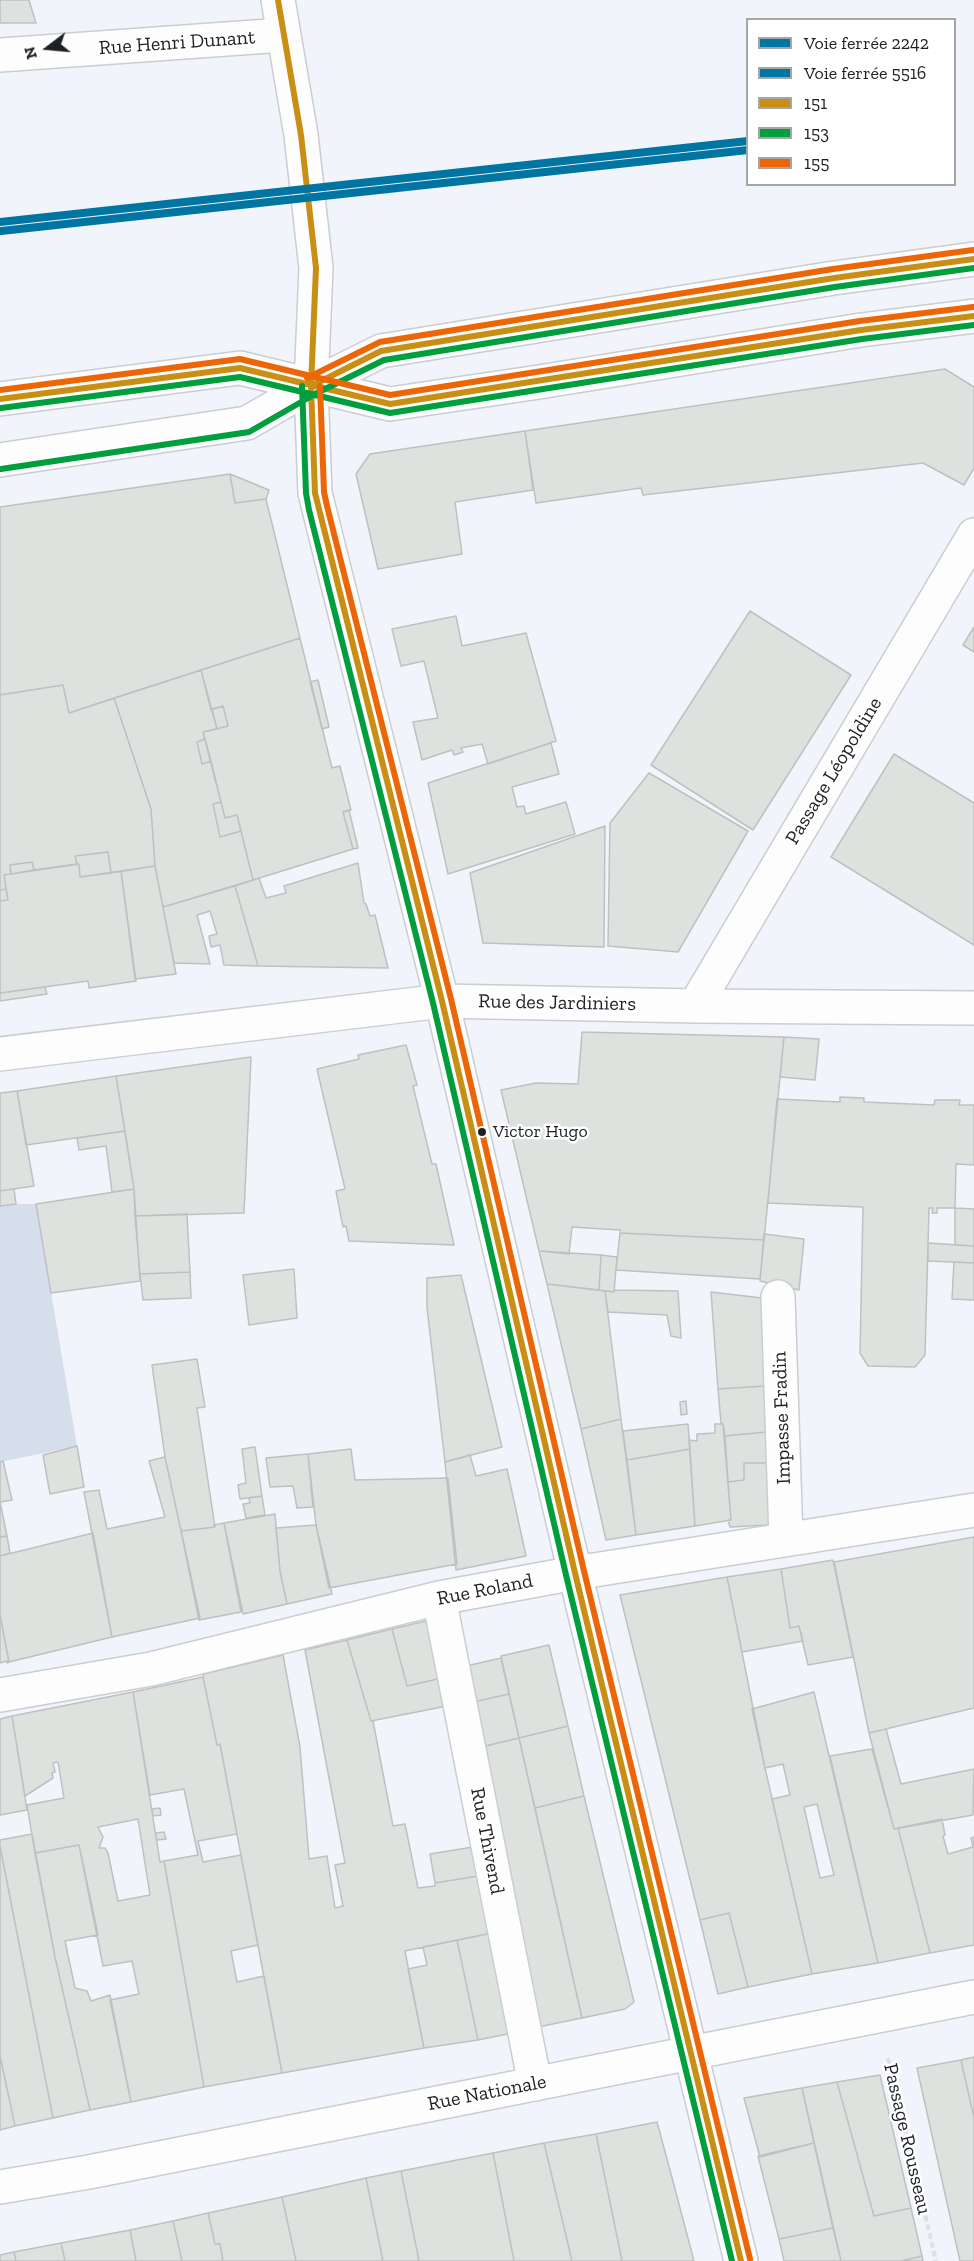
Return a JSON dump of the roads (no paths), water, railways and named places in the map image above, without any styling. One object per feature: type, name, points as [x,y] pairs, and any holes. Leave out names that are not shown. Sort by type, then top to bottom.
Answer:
[{"type":"street","points":[[278,0],[301,135],[316,268],[311,386],[315,493],[442,1001],[574,1573],[741,2261]]},
{"type":"street","name":"Rue Henri Dunant","points":[[0,55],[283,35]]},
{"type":"street","points":[[0,460],[247,423],[311,386],[381,351],[822,280],[974,259]]},
{"type":"street","points":[[0,399],[240,368],[390,404],[861,330],[974,316]]},
{"type":"street","name":"Passage Léopoldine","points":[[695,1006],[974,535]]},
{"type":"street","name":"Rue des Jardiniers","points":[[0,1054],[442,1001],[974,1008]]},
{"type":"street","name":"Impasse Fradin","points":[[778,1297],[786,1539]]},
{"type":"street","name":"Rue Roland","points":[[0,1695],[152,1669],[439,1598],[574,1573],[974,1510]]},
{"type":"street","name":"Rue Thivend","points":[[439,1598],[535,2084]]},
{"type":"street","name":"Rue Nationale","points":[[0,2187],[89,2172],[974,1997]]},
{"type":"rail line","name":"2242","points":[[0,222],[746,141]]},
{"type":"rail line","name":"5516","points":[[1,231],[746,150]]},
{"type":"place","name":"Victor Hugo","points":[[482,1132]]}]
